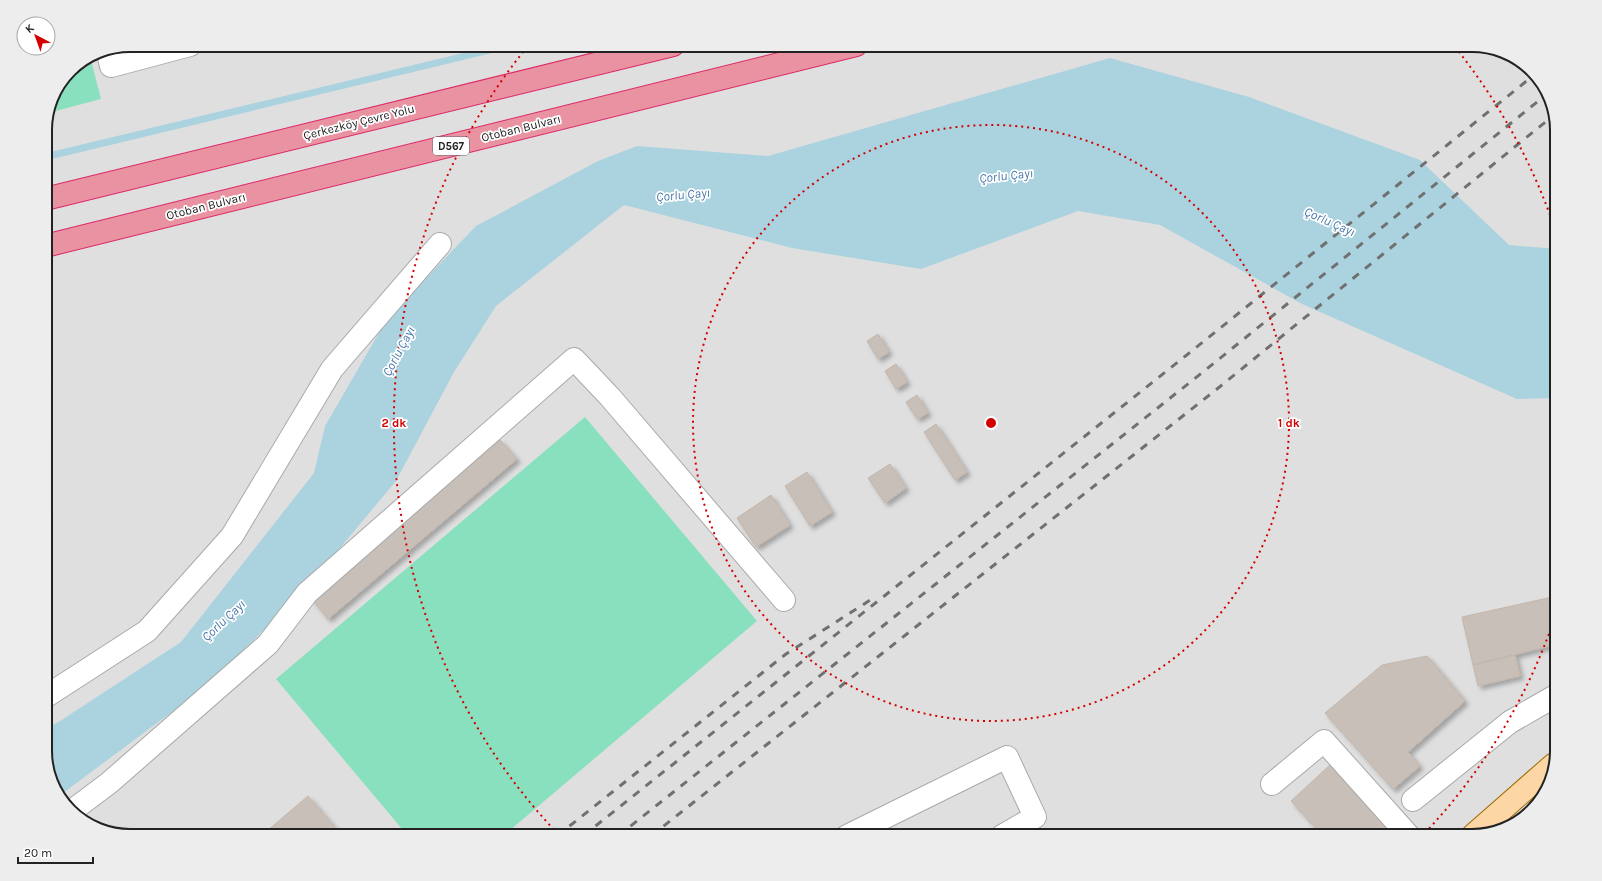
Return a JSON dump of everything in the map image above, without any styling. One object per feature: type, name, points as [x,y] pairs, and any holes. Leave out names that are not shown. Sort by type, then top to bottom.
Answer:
[{"type":"highway","name":"Çerkezköy Çevre Yolu","points":[[52,197],[644,52]]},
{"type":"highway","name":"Otoban Bulvarı","points":[[52,244],[828,52]]},
{"type":"main road","points":[[1481,828],[1548,769]]},
{"type":"lane","points":[[108,55],[111,66],[164,52]]},
{"type":"lane","points":[[52,692],[147,631],[232,536],[332,369],[440,244]]},
{"type":"lane","points":[[76,808],[110,783],[268,644],[307,593],[574,359],[615,402],[784,600]]},
{"type":"lane","points":[[1413,800],[1510,722],[1550,699]]},
{"type":"lane","points":[[1272,784],[1324,741],[1403,829]]},
{"type":"lane","points":[[861,829],[1007,757],[1035,817],[1014,829]]},
{"type":"shaded area","points":[[1472,52],[1487,53],[1507,60],[1524,71],[1537,87],[1546,105],[1550,125],[1550,756],[1549,766],[1542,786],[1531,803],[1524,810],[1507,821],[1492,826],[1472,829],[130,829],[110,826],[95,821],[78,810],[65,794],[56,776],[52,756],[52,125],[60,95],[68,82],[78,71],[100,58],[120,53]]},
{"type":"green space","points":[[91,62],[101,99],[55,111],[60,95],[68,82],[78,71]]},
{"type":"green space","points":[[585,417],[757,621],[511,829],[402,829],[276,679]]},
{"type":"water","name":"Çorlu Çayı","points":[[1110,58],[1249,97],[1420,160],[1509,245],[1550,248],[1550,398],[1517,399],[1302,304],[1160,225],[1078,211],[921,269],[792,248],[624,205],[496,306],[454,372],[396,481],[304,591],[204,688],[64,792],[60,786],[53,766],[52,725],[181,642],[314,473],[325,426],[387,319],[476,226],[598,161],[637,146],[768,156]]},
{"type":"building","points":[[878,334],[889,352],[878,359],[867,341]]},
{"type":"building","points":[[896,364],[907,382],[896,389],[885,371]]},
{"type":"building","points":[[917,395],[928,413],[917,419],[906,402]]},
{"type":"building","points":[[936,424],[967,472],[955,480],[924,432]]},
{"type":"building","points":[[500,440],[517,459],[328,619],[311,598]]},
{"type":"building","points":[[890,464],[906,488],[885,503],[868,478]]},
{"type":"building","points":[[807,472],[832,512],[810,526],[785,486]]},
{"type":"building","points":[[771,495],[790,525],[756,547],[737,518]]},
{"type":"building","points":[[1550,598],[1550,646],[1473,665],[1462,617]]},
{"type":"building","points":[[1515,655],[1520,676],[1478,686],[1473,665]]},
{"type":"building","points":[[1427,656],[1465,701],[1408,752],[1420,766],[1393,789],[1325,713],[1382,665]]},
{"type":"building","points":[[1331,764],[1391,829],[1317,829],[1291,801]]},
{"type":"building","points":[[308,796],[336,829],[269,829]]},
{"type":"waterway","points":[[52,155],[482,52]]},
{"type":"railway","points":[[592,829],[1188,354],[1531,78]]},
{"type":"railway","points":[[627,829],[1203,372],[1543,97]]},
{"type":"railway","points":[[660,829],[1217,389],[1549,119]]},
{"type":"railway","points":[[566,829],[786,654],[875,597]]}]
